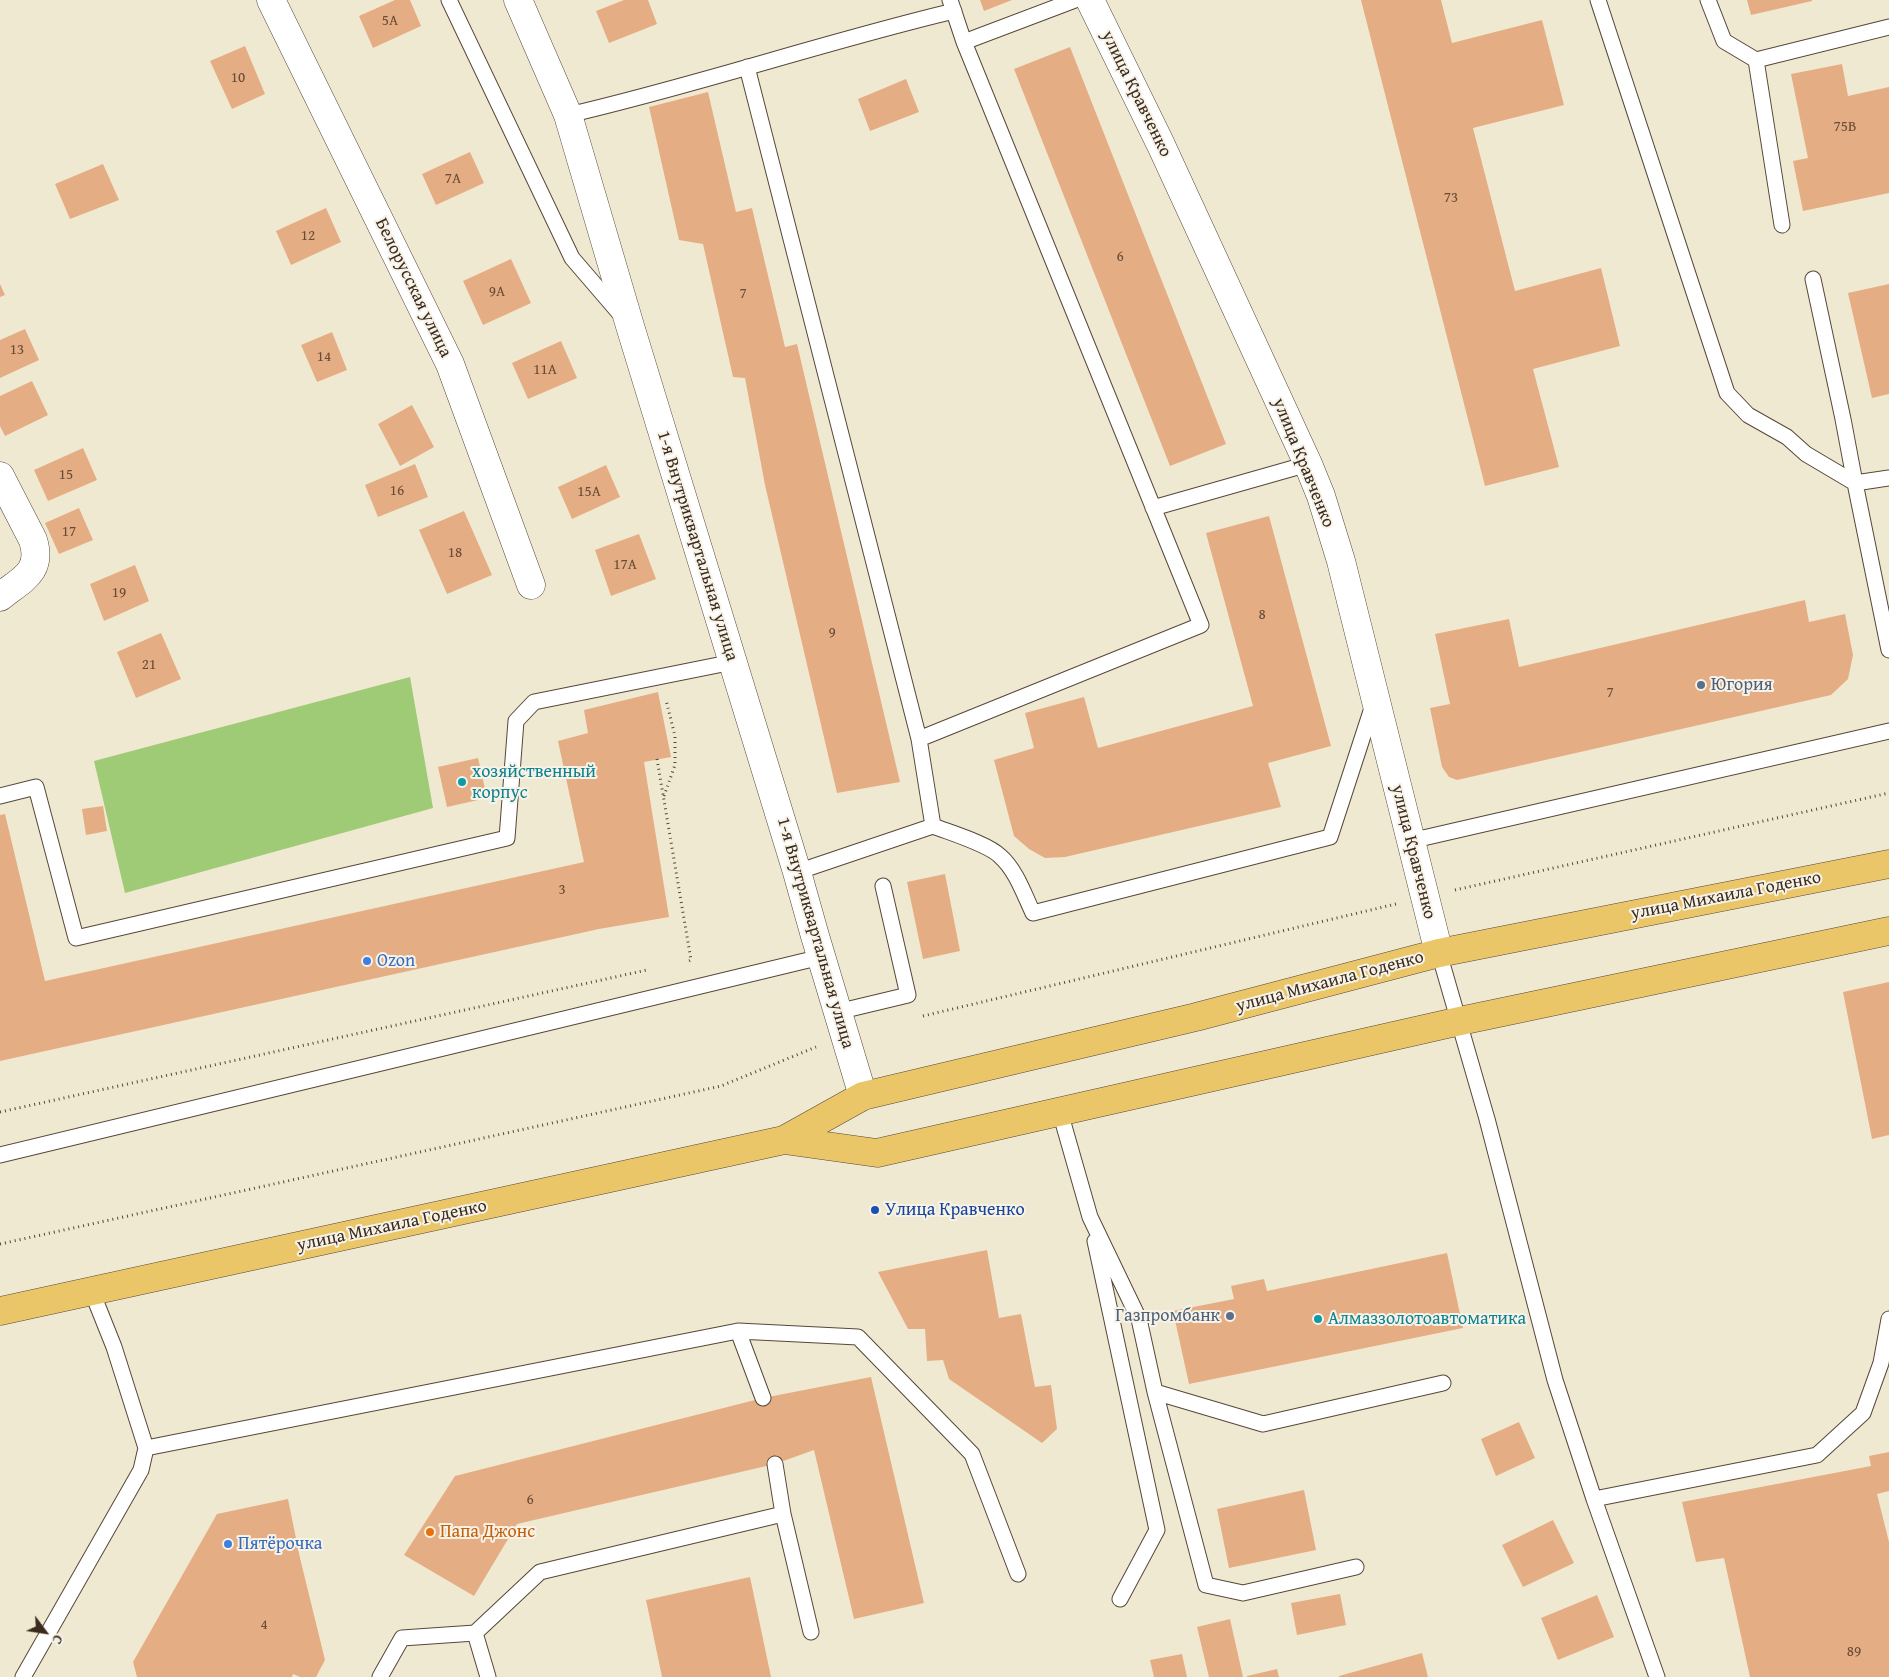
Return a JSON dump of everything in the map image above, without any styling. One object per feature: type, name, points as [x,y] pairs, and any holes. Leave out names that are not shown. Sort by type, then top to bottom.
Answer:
[{"type":"main road","name":"улица Михаила Годенко","points":[[0,1311],[784,1140],[863,1096],[1196,1017],[1439,954],[1889,864]]},
{"type":"main road","name":"улица Михаила Годенко","points":[[784,1140],[877,1153],[1460,1021],[1889,931]]},
{"type":"street","name":"Белорусская улица","points":[[272,0],[450,364],[531,586]]},
{"type":"street","name":"1-я Внутриквартальная улица","points":[[518,0],[568,115],[630,326],[798,872],[821,957],[863,1096]]},
{"type":"street","name":"улица Кравченко","points":[[1090,0],[1161,144],[1321,496],[1340,561],[1439,954]]},
{"type":"street","points":[[0,476],[37,551],[36,563],[29,574],[0,597]]},
{"type":"lane","points":[[449,0],[572,258],[630,326]]},
{"type":"lane","points":[[964,42],[1075,0]]},
{"type":"lane","points":[[1598,0],[1727,392],[1748,416],[1787,437],[1806,454],[1855,483],[1889,478]]},
{"type":"lane","points":[[1708,0],[1724,41],[1756,60],[1889,28]]},
{"type":"lane","points":[[568,115],[636,99],[899,24],[952,5],[964,42],[1201,625],[919,739]]},
{"type":"lane","points":[[1756,60],[1782,225]]},
{"type":"lane","points":[[746,67],[919,739],[933,826]]},
{"type":"lane","points":[[1813,279],[1844,419],[1889,650]]},
{"type":"lane","points":[[1153,508],[1308,464]]},
{"type":"lane","points":[[0,796],[36,787],[76,938],[507,838],[516,720],[534,702],[733,662]]},
{"type":"lane","points":[[798,872],[933,826],[982,845],[1000,855],[1013,873],[1033,913],[1330,837],[1375,697]]},
{"type":"lane","points":[[1410,841],[1889,731]]},
{"type":"lane","points":[[841,1023],[908,995],[883,886]]},
{"type":"lane","points":[[1439,954],[1487,1119],[1555,1380],[1594,1499],[1657,1677]]},
{"type":"lane","points":[[0,1155],[821,957]]},
{"type":"lane","points":[[1060,1112],[1090,1217],[1158,1530],[1120,1599]]},
{"type":"lane","points":[[1090,1217],[1139,1319],[1155,1392],[1206,1585],[1243,1593],[1356,1567]]},
{"type":"lane","points":[[23,1677],[141,1470],[146,1448],[114,1347],[92,1292]]},
{"type":"lane","points":[[1594,1499],[1817,1455],[1863,1413],[1881,1363],[1889,1319]]},
{"type":"lane","points":[[146,1448],[738,1331],[858,1337],[972,1454],[1018,1574]]},
{"type":"lane","points":[[738,1331],[763,1398]]},
{"type":"lane","points":[[1155,1392],[1263,1424],[1443,1383]]},
{"type":"lane","points":[[775,1464],[783,1514],[811,1632]]},
{"type":"lane","points":[[380,1677],[402,1638],[476,1633],[540,1572],[783,1514]]},
{"type":"lane","points":[[476,1633],[488,1677]]},
{"type":"path","points":[[664,796],[675,765],[675,736],[665,696]]},
{"type":"path","points":[[658,760],[691,960],[682,962]]},
{"type":"path","points":[[922,1017],[1425,897],[1889,793]]},
{"type":"path","points":[[0,1112],[652,969]]},
{"type":"path","points":[[0,1244],[721,1086],[841,1023]]},
{"type":"green space","points":[[410,677],[433,808],[125,893],[94,761]]},
{"type":"building","points":[[395,0],[410,0],[421,26],[373,48],[359,16]]},
{"type":"building","points":[[624,0],[648,0],[657,24],[609,43],[596,11]]},
{"type":"building","points":[[980,0],[1012,0],[984,11]]},
{"type":"building","points":[[1361,0],[1441,0],[1452,43],[1542,20],[1564,105],[1473,128],[1515,291],[1601,268],[1620,346],[1533,369],[1559,467],[1485,486]]},
{"type":"building","points":[[1747,0],[1812,0],[1812,1],[1751,15]]},
{"type":"building","points":[[245,46],[265,94],[232,109],[210,61]]},
{"type":"building","points":[[1070,47],[1226,444],[1170,466],[1014,69]]},
{"type":"building","points":[[1842,64],[1848,96],[1889,87],[1889,193],[1803,211],[1793,161],[1808,158],[1791,74]]},
{"type":"building","points":[[906,79],[919,112],[870,131],[858,99]]},
{"type":"building","points":[[708,92],[736,212],[752,208],[785,347],[797,344],[900,782],[837,793],[765,485],[745,378],[733,377],[703,244],[679,240],[649,107]]},
{"type":"building","points":[[470,152],[484,183],[436,205],[422,174]]},
{"type":"building","points":[[103,164],[119,200],[70,219],[55,184]]},
{"type":"building","points":[[326,208],[341,242],[291,265],[276,231]]},
{"type":"building","points":[[511,259],[531,303],[483,325],[463,281]]},
{"type":"building","points":[[0,284],[5,295],[0,297]]},
{"type":"building","points":[[1889,284],[1889,394],[1872,398],[1848,293]]},
{"type":"building","points":[[25,329],[39,360],[0,378],[0,340]]},
{"type":"building","points":[[332,332],[347,370],[317,382],[301,345]]},
{"type":"building","points":[[561,341],[577,378],[528,399],[512,363]]},
{"type":"building","points":[[32,381],[48,415],[5,436],[0,426],[0,396]]},
{"type":"building","points":[[412,405],[434,447],[400,466],[378,424]]},
{"type":"building","points":[[83,448],[97,480],[48,501],[34,470]]},
{"type":"building","points":[[415,464],[428,497],[378,517],[365,485]]},
{"type":"building","points":[[606,465],[620,497],[572,519],[558,487]]},
{"type":"building","points":[[79,508],[93,540],[59,554],[45,523]]},
{"type":"building","points":[[464,511],[492,575],[447,594],[419,530]]},
{"type":"building","points":[[1269,516],[1331,746],[1268,763],[1281,807],[1065,857],[1045,858],[1029,849],[1014,836],[994,760],[1034,748],[1025,713],[1084,697],[1098,748],[1253,706],[1206,533]]},
{"type":"building","points":[[639,534],[656,579],[611,596],[595,550]]},
{"type":"building","points":[[135,565],[149,601],[104,621],[90,584]]},
{"type":"building","points":[[1805,600],[1809,622],[1845,614],[1853,655],[1848,679],[1831,695],[1457,780],[1449,777],[1442,767],[1430,708],[1450,704],[1435,634],[1509,619],[1519,667]]},
{"type":"building","points":[[161,633],[181,679],[136,698],[117,652]]},
{"type":"building","points":[[658,692],[671,757],[644,762],[669,917],[599,929],[0,1061],[0,815],[5,814],[45,981],[584,862],[558,741],[588,733],[584,710]]},
{"type":"building","name":"хозяйственный корпус","points":[[478,758],[487,798],[447,807],[438,767]]},
{"type":"building","points":[[103,806],[107,831],[86,835],[82,809]]},
{"type":"building","points":[[945,874],[960,951],[923,959],[907,882]]},
{"type":"building","points":[[1889,982],[1889,1135],[1872,1139],[1843,992]]},
{"type":"building","points":[[987,1250],[999,1318],[1021,1314],[1035,1387],[1051,1385],[1057,1429],[1042,1443],[949,1379],[943,1360],[927,1361],[925,1329],[908,1329],[878,1272]]},
{"type":"building","name":"Алмаззолотоавтоматика","points":[[1447,1253],[1463,1328],[1189,1384],[1173,1311],[1234,1299],[1231,1286],[1264,1279],[1267,1291]]},
{"type":"building","points":[[871,1377],[924,1603],[854,1619],[814,1450],[775,1464],[517,1524],[474,1596],[404,1555],[455,1476],[763,1398]]},
{"type":"building","points":[[1519,1422],[1535,1458],[1496,1476],[1481,1439]]},
{"type":"building","points":[[1889,1452],[1889,1491],[1877,1494],[1889,1542],[1889,1677],[1750,1677],[1724,1558],[1696,1562],[1682,1502],[1871,1466],[1869,1456]]},
{"type":"building","points":[[1304,1490],[1316,1550],[1229,1568],[1217,1509]]},
{"type":"building","points":[[288,1499],[300,1558],[325,1660],[316,1677],[300,1677],[293,1674],[292,1677],[137,1677],[133,1662],[217,1514]]},
{"type":"building","points":[[1553,1520],[1574,1563],[1523,1587],[1502,1545]]},
{"type":"building","points":[[750,1577],[771,1677],[662,1677],[646,1600]]},
{"type":"building","points":[[1340,1594],[1346,1625],[1297,1635],[1291,1603]]},
{"type":"building","points":[[1597,1595],[1614,1637],[1558,1660],[1541,1618]]},
{"type":"building","points":[[1230,1619],[1243,1677],[1209,1677],[1197,1627]]},
{"type":"building","points":[[1422,1653],[1428,1677],[1339,1677],[1339,1676]]},
{"type":"building","points":[[1182,1654],[1187,1677],[1154,1677],[1150,1660]]},
{"type":"building","points":[[1277,1669],[1279,1677],[1247,1677],[1247,1676]]},
{"type":"place","name":"Югория","points":[[1701,685]]},
{"type":"place","name":"хозяйственный корпус","points":[[462,782]]},
{"type":"place","name":"Ozon","points":[[367,961]]},
{"type":"place","name":"Улица Кравченко","points":[[875,1210]]},
{"type":"place","name":"Газпромбанк","points":[[1230,1316]]},
{"type":"place","name":"Алмаззолотоавтоматика","points":[[1318,1319]]},
{"type":"place","name":"Папа Джонс","points":[[430,1532]]},
{"type":"place","name":"Пятёрочка","points":[[228,1544]]}]
